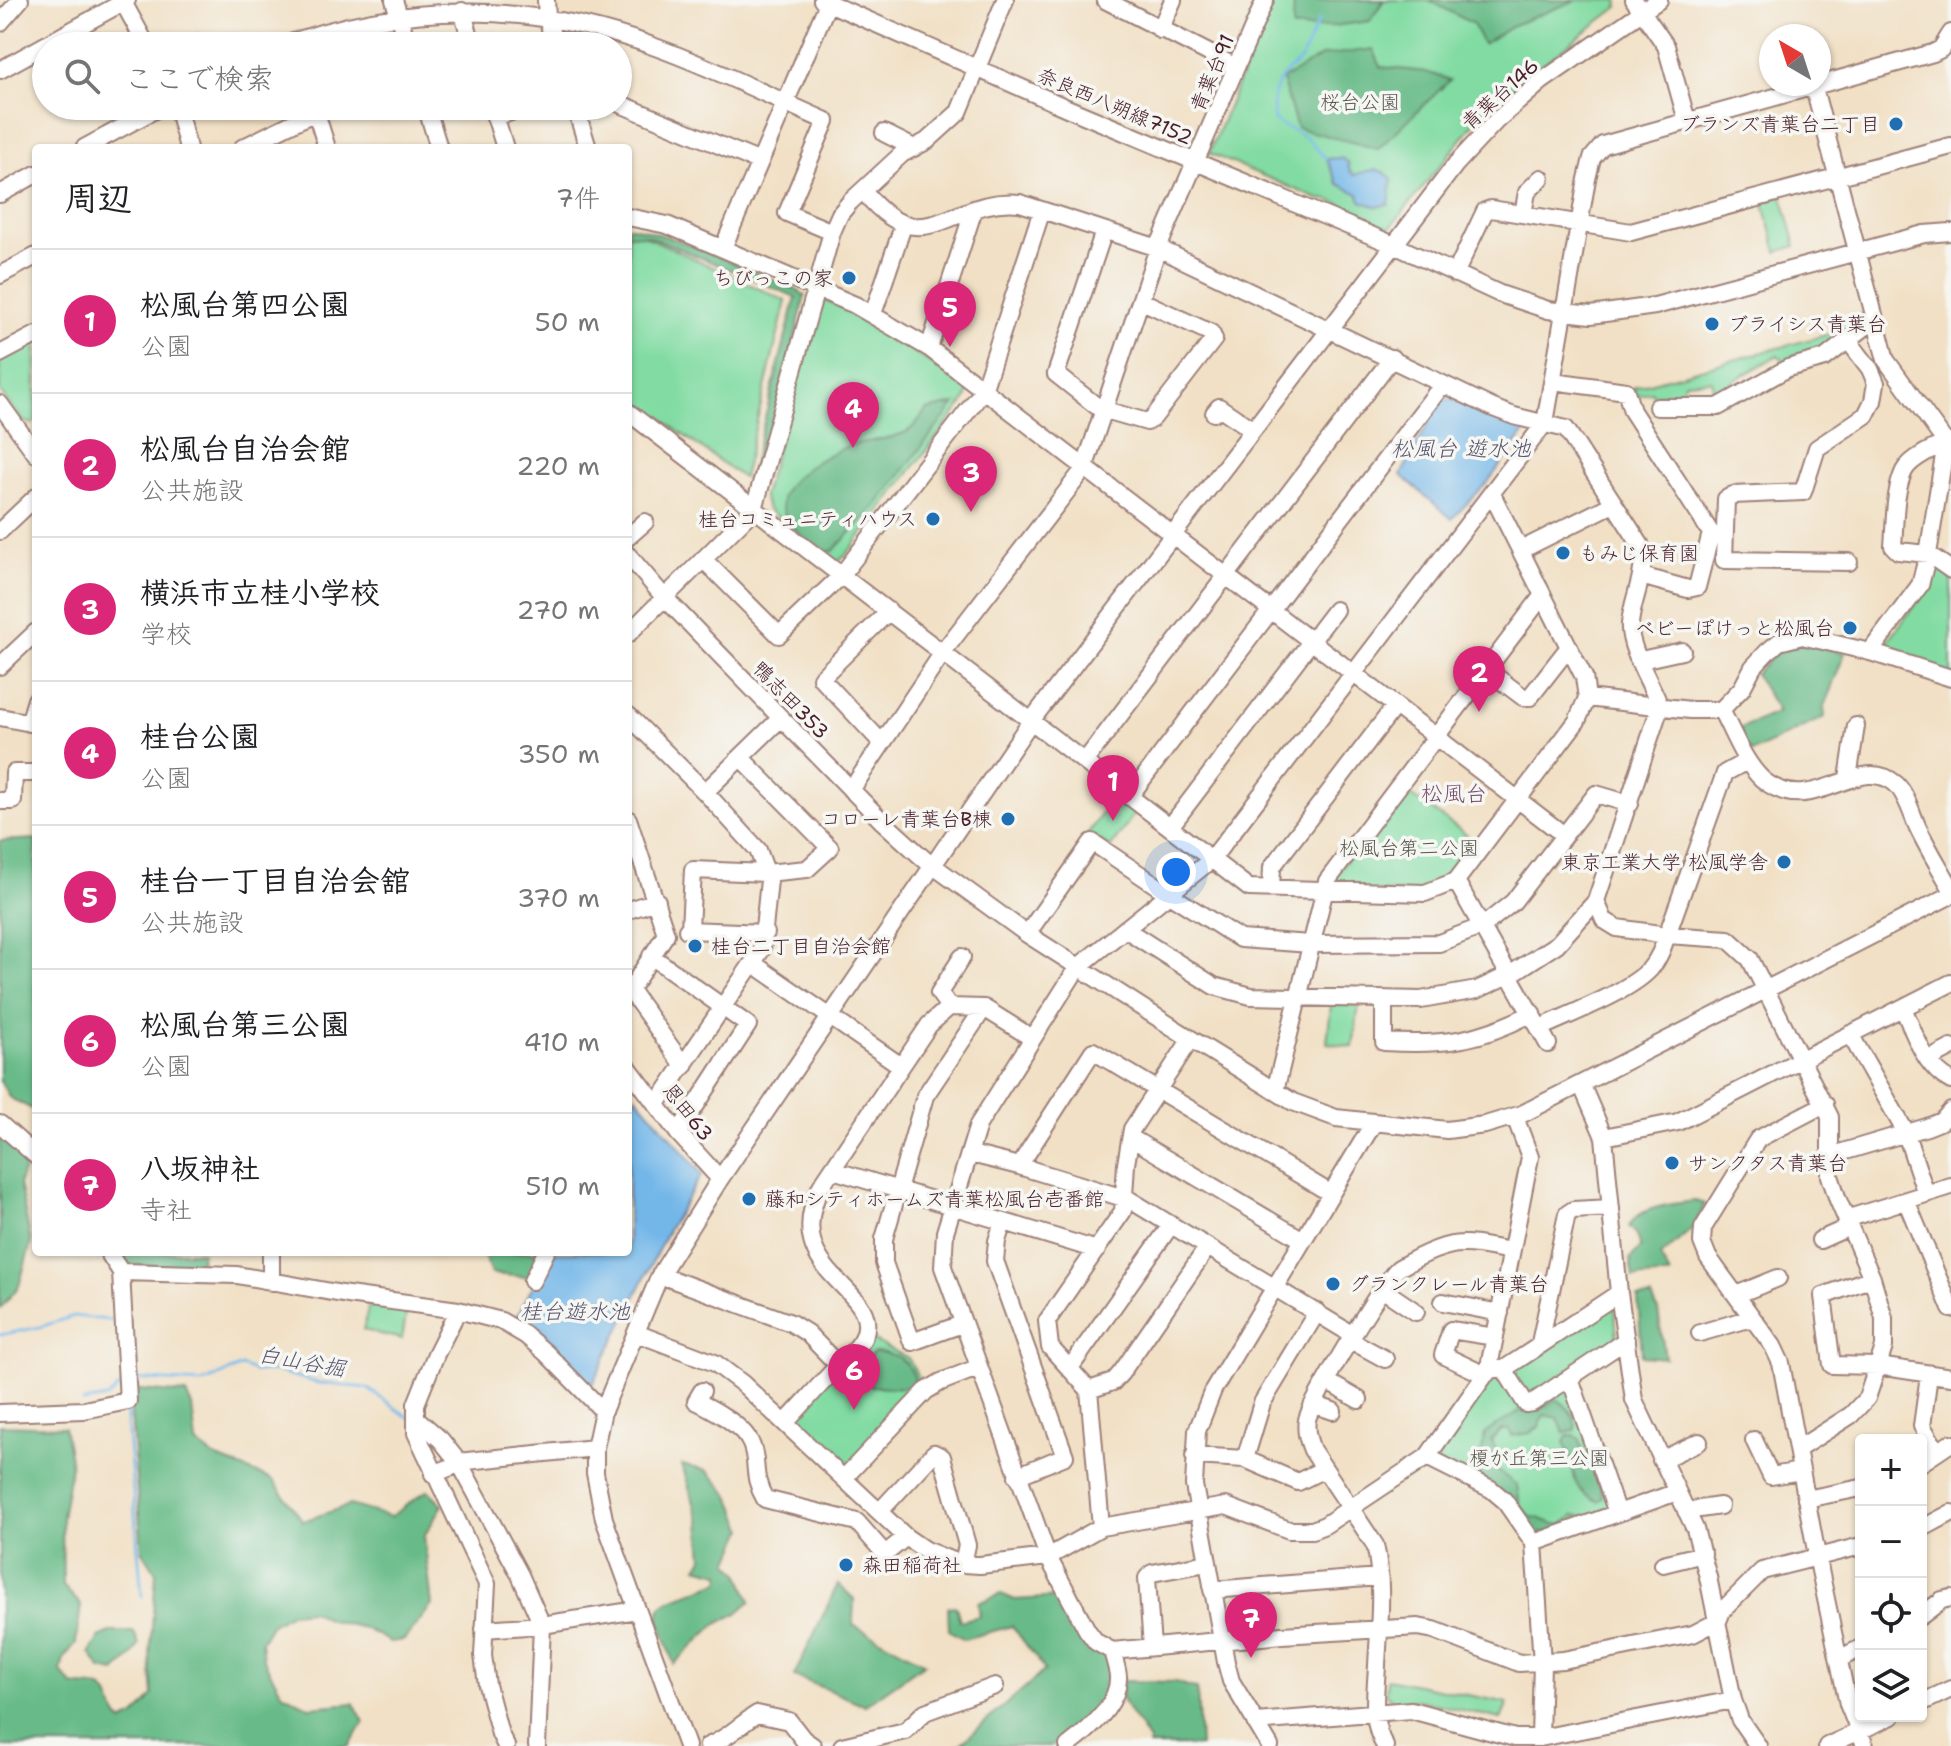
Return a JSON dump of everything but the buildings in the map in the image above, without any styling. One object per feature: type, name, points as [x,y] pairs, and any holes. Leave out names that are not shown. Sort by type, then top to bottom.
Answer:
[{"type":"street","points":[[0,23],[20,0]]},
{"type":"street","points":[[546,0],[551,32]]},
{"type":"street","points":[[632,630],[754,509],[832,232],[840,214],[902,154],[949,123],[959,112],[1005,0]]},
{"type":"street","points":[[1105,0],[1236,67]]},
{"type":"street","points":[[1160,30],[1173,0]]},
{"type":"street","name":"青葉台91","points":[[851,790],[943,654],[1084,469],[1158,248],[1265,0]]},
{"type":"street","name":"青葉台146","points":[[687,1746],[598,1496],[595,1448],[603,1411],[660,1275],[720,1179],[1031,721],[1456,164],[1496,121],[1542,81],[1638,6],[1659,0]]},
{"type":"street","points":[[68,32],[124,1],[140,32]]},
{"type":"street","points":[[723,248],[786,104],[825,1]]},
{"type":"street","name":"奈良西八朔線7152","points":[[825,1],[1394,245],[1500,294],[1548,310],[1591,315],[1655,306],[1924,234],[1951,232]]},
{"type":"street","points":[[1638,6],[1666,46],[1687,121]]},
{"type":"street","points":[[326,32],[396,7],[486,10],[572,21],[607,32]]},
{"type":"street","points":[[396,7],[404,32]]},
{"type":"street","points":[[462,11],[469,32]]},
{"type":"street","points":[[1831,83],[1933,53],[1941,49],[1951,33]]},
{"type":"street","points":[[632,40],[659,48],[826,121],[787,213],[832,232]]},
{"type":"street","points":[[0,70],[32,52]]},
{"type":"street","points":[[1783,96],[1603,145],[1592,158],[1545,423],[1211,860],[1078,967],[978,1125],[945,1232],[943,1267],[977,1368],[1048,1557],[1087,1630],[1104,1649],[1112,1651],[1418,1627],[1434,1630],[1519,1663],[1542,1663],[1693,1634],[1718,1621],[1722,1611],[1762,1571],[1855,1547]]},
{"type":"street","points":[[1816,96],[1886,360],[1949,442],[1920,585],[1870,652]]},
{"type":"street","points":[[632,109],[760,162]]},
{"type":"street","points":[[91,144],[136,120]]},
{"type":"street","points":[[181,120],[187,144]]},
{"type":"street","points":[[251,144],[295,120]]},
{"type":"street","points":[[318,120],[326,144]]},
{"type":"street","points":[[430,120],[438,144]]},
{"type":"street","points":[[497,120],[504,144]]},
{"type":"street","points":[[579,120],[587,144]]},
{"type":"street","points":[[884,133],[914,148]]},
{"type":"street","points":[[1455,274],[1485,211],[1491,209],[1631,232],[1951,146]]},
{"type":"street","points":[[0,194],[32,176]]},
{"type":"street","points":[[1523,214],[1527,192],[1541,178]]},
{"type":"street","points":[[864,192],[881,212],[903,226],[926,225],[999,201],[1020,203],[1158,248],[1493,408],[1566,429],[1640,544],[1643,554],[1641,576],[1630,625],[1632,639],[1660,707],[1596,901],[1557,944],[1511,974],[1477,990],[1434,999],[1297,999],[1251,996],[1214,986],[1125,929]]},
{"type":"street","points":[[929,348],[974,209]]},
{"type":"street","points":[[703,559],[779,635],[840,577],[983,391],[1042,210]]},
{"type":"street","points":[[632,218],[667,225],[816,288],[873,314],[929,348],[1564,835]]},
{"type":"street","points":[[873,314],[903,226]]},
{"type":"street","points":[[1104,231],[1056,374],[1104,412],[1147,422],[1214,339],[1211,333],[1142,301]]},
{"type":"street","points":[[0,275],[32,258]]},
{"type":"street","points":[[1657,407],[1718,407],[1788,368],[1825,358],[1874,320]]},
{"type":"street","points":[[0,354],[32,337]]},
{"type":"street","points":[[1848,340],[1870,369],[1876,383],[1873,401],[1866,415],[1817,448],[1803,492],[1733,495],[1726,499],[1724,560],[1849,562]]},
{"type":"street","points":[[1085,761],[1392,358]]},
{"type":"street","points":[[1553,381],[1626,391],[1632,411],[1711,533],[1697,587],[1688,589],[1641,576]]},
{"type":"street","points":[[1129,797],[1443,384]]},
{"type":"street","points":[[0,404],[29,432]]},
{"type":"street","points":[[1219,407],[1253,430]]},
{"type":"street","points":[[632,415],[1249,888],[1425,893],[1456,881],[1577,721],[1587,698],[1584,677],[1492,494]]},
{"type":"street","points":[[1949,442],[1934,446],[1905,469],[1899,490],[1893,546],[1898,551],[1928,554],[1951,570]]},
{"type":"street","points":[[0,531],[32,501]]},
{"type":"street","points":[[1521,550],[1613,504]]},
{"type":"street","points":[[632,533],[645,522]]},
{"type":"street","name":"鴨志田353","points":[[632,560],[664,597],[851,790],[932,866],[1078,967],[1275,1091],[1322,1115],[1373,1124],[1447,1130],[1515,1117],[1951,895]]},
{"type":"street","points":[[1275,1091],[1327,881],[1543,595]]},
{"type":"street","points":[[1170,827],[1335,610]]},
{"type":"street","points":[[882,743],[821,678],[889,611]]},
{"type":"street","points":[[0,666],[32,636]]},
{"type":"street","points":[[1587,698],[1660,707],[1721,710],[1742,688],[1753,667],[1779,642],[1802,636],[1870,652],[1951,678]]},
{"type":"street","points":[[1487,670],[1523,697],[1530,697],[1569,647]]},
{"type":"street","points":[[1641,660],[1682,651]]},
{"type":"street","points":[[1271,888],[1272,867],[1395,706]]},
{"type":"street","points":[[1721,710],[1747,761],[1763,779],[1792,793],[1815,793],[1848,778],[1876,775],[1895,784],[1951,888]]},
{"type":"street","points":[[0,717],[32,724]]},
{"type":"street","points":[[705,792],[781,718]]},
{"type":"street","points":[[632,719],[758,850],[769,880],[762,949],[657,1104]]},
{"type":"street","points":[[1848,778],[1856,726]]},
{"type":"street","points":[[741,758],[830,848],[807,869],[766,873],[693,870],[689,930],[766,933]]},
{"type":"street","points":[[1384,1001],[1384,1042],[1428,1045],[1540,1028],[1626,986],[1649,971],[1667,935],[1725,773],[1747,761]]},
{"type":"street","points":[[0,801],[13,801],[7,773],[32,773]]},
{"type":"street","points":[[1027,934],[1092,842],[1240,939],[1311,944],[1439,943],[1483,926],[1513,902],[1596,794],[1630,804]]},
{"type":"street","points":[[632,830],[668,931],[632,986]]},
{"type":"street","points":[[1456,881],[1540,1028]]},
{"type":"street","points":[[632,909],[657,901]]},
{"type":"street","points":[[1596,901],[1604,920],[1617,928],[1728,939],[1750,959],[1830,1117],[1830,1176],[1872,1278],[1884,1318],[1884,1347],[1867,1398],[1859,1407],[1798,1449]]},
{"type":"street","points":[[651,956],[748,1025],[678,1133]]},
{"type":"street","points":[[949,1007],[939,993],[962,957]]},
{"type":"street","points":[[754,964],[901,1066]]},
{"type":"street","points":[[1604,1137],[1678,1122],[1951,983]]},
{"type":"street","points":[[632,995],[684,1066]]},
{"type":"street","points":[[786,1422],[864,1336],[862,1308],[823,1266],[810,1241],[812,1205],[821,1186],[929,1025],[949,1007],[984,1008],[1032,1038]]},
{"type":"street","points":[[962,1324],[912,1342],[884,1263],[884,1239],[925,1096],[984,1008]]},
{"type":"street","points":[[1903,1008],[1928,1060],[1951,1081]]},
{"type":"street","points":[[1850,1034],[1905,1134],[1926,1194]]},
{"type":"street","points":[[1101,1527],[1089,1390],[1050,1347],[1047,1321],[1123,1211],[1132,1129],[1191,1039]]},
{"type":"street","points":[[1928,1060],[1951,1048]]},
{"type":"street","points":[[1019,1166],[1093,1051],[1330,1193]]},
{"type":"street","name":"恩田63","points":[[632,1072],[678,1133],[720,1179]]},
{"type":"street","points":[[1581,1084],[1604,1137],[1619,1293],[1634,1400],[1703,1554],[1733,1700],[1740,1720],[1758,1746]]},
{"type":"street","points":[[1825,1104],[1758,1139],[1703,1228],[1702,1242],[1708,1257],[1773,1346],[1781,1363],[1848,1704],[1861,1739]]},
{"type":"street","points":[[1829,1156],[1942,1121],[1951,1111]]},
{"type":"street","points":[[1485,1375],[1530,1157],[1515,1117]]},
{"type":"street","points":[[0,1124],[32,1152]]},
{"type":"street","points":[[1270,1746],[1231,1681],[1194,1485],[1197,1431],[1213,1390],[1373,1124]]},
{"type":"street","points":[[1131,1138],[1303,1240]]},
{"type":"street","points":[[971,1154],[1126,1199],[1275,1286],[1385,1359]]},
{"type":"street","points":[[833,1170],[1097,1250]]},
{"type":"street","points":[[1820,1240],[1848,1223],[1951,1186]]},
{"type":"street","points":[[1906,1200],[1951,1309]]},
{"type":"street","points":[[1540,1343],[1567,1214],[1573,1210],[1611,1208]]},
{"type":"street","points":[[1003,1222],[995,1261],[1065,1456],[1017,1476]]},
{"type":"street","points":[[1070,1368],[1171,1225]]},
{"type":"street","points":[[1385,1746],[1375,1712],[1379,1577],[1375,1545],[1324,1469],[1307,1436],[1307,1421],[1326,1381],[1391,1275],[1399,1268],[1445,1248],[1463,1244],[1511,1251]]},
{"type":"street","points":[[1089,1390],[1113,1382],[1121,1373],[1207,1248]]},
{"type":"street","points":[[0,1413],[84,1410],[128,1401],[121,1272],[111,1256]]},
{"type":"street","points":[[271,1256],[271,1282]]},
{"type":"street","points":[[532,1281],[544,1256]]},
{"type":"street","points":[[1934,1266],[1951,1259]]},
{"type":"street","points":[[121,1272],[237,1275],[458,1310],[501,1321],[525,1335],[603,1411]]},
{"type":"street","points":[[660,1275],[791,1323],[807,1333],[838,1365]]},
{"type":"street","points":[[1736,1295],[1778,1278]]},
{"type":"street","points":[[1872,1278],[1823,1296],[1832,1365],[1878,1366],[1951,1377]]},
{"type":"street","points":[[1382,1289],[1416,1312]]},
{"type":"street","points":[[636,1333],[715,1363],[743,1384],[906,1537],[925,1550],[963,1564],[1003,1564],[1048,1557],[1101,1527],[1226,1506],[1299,1532],[1325,1525],[1427,1457],[1485,1375],[1493,1369],[1504,1369],[1619,1293]]},
{"type":"street","points":[[1443,1302],[1500,1313]]},
{"type":"street","points":[[458,1310],[416,1404],[416,1418],[419,1442],[487,1584],[483,1655],[487,1685],[506,1746]]},
{"type":"street","points":[[1245,1459],[1262,1403],[1317,1312]]},
{"type":"street","points":[[1700,1333],[1752,1318]]},
{"type":"street","points":[[1485,1375],[1443,1355],[1451,1330],[1495,1337]]},
{"type":"street","points":[[1504,1369],[1526,1404],[1532,1403],[1626,1340]]},
{"type":"street","points":[[844,1478],[926,1391],[977,1368]]},
{"type":"street","points":[[1927,1459],[1944,1447],[1922,1426],[1929,1375]]},
{"type":"street","points":[[1570,1378],[1617,1513]]},
{"type":"street","points":[[1326,1381],[1359,1400]]},
{"type":"street","points":[[702,1391],[696,1401],[732,1422],[751,1443],[756,1484],[765,1499],[857,1522],[885,1554],[906,1537]]},
{"type":"street","points":[[1313,1404],[1333,1411]]},
{"type":"street","points":[[416,1418],[441,1440],[460,1464],[520,1575],[542,1625],[537,1746]]},
{"type":"street","points":[[1754,1440],[1771,1476],[1801,1471]]},
{"type":"street","points":[[1661,1460],[1699,1442]]},
{"type":"street","points":[[433,1474],[467,1461],[595,1448]]},
{"type":"street","points":[[880,1511],[934,1453],[942,1457],[967,1545],[963,1564]]},
{"type":"street","points":[[1194,1456],[1245,1459],[1298,1482],[1324,1469]]},
{"type":"street","points":[[1427,1457],[1491,1489],[1504,1500],[1534,1543],[1542,1663],[1540,1738]]},
{"type":"street","points":[[1806,1499],[1855,1489]]},
{"type":"street","points":[[1534,1543],[1677,1492]]},
{"type":"street","points":[[1686,1511],[1720,1506]]},
{"type":"street","points":[[1927,1526],[1951,1513]]},
{"type":"street","points":[[1663,1564],[1703,1554]]},
{"type":"street","points":[[1152,1647],[1147,1578],[1152,1573],[1207,1563]]},
{"type":"street","points":[[1212,1590],[1379,1577]]},
{"type":"street","points":[[1927,1611],[1942,1600],[1951,1598]]},
{"type":"street","points":[[484,1629],[542,1625],[637,1610]]},
{"type":"street","points":[[1839,1659],[1857,1650]]},
{"type":"street","points":[[1068,1746],[1100,1716],[1112,1698],[1118,1677],[1112,1651]]},
{"type":"street","points":[[842,1746],[905,1731],[925,1712],[995,1686]]},
{"type":"street","points":[[1927,1700],[1951,1689]]},
{"type":"street","points":[[1255,1722],[1423,1711],[1515,1738],[1540,1738],[1733,1700]]},
{"type":"street","points":[[708,1746],[725,1739],[739,1725],[757,1714],[789,1721],[813,1746]]},
{"type":"street","points":[[1827,1746],[1861,1739],[1884,1722]]},
{"type":"green space","name":"桜台公園","points":[[1273,0],[1619,2],[1618,7],[1535,70],[1476,121],[1390,228],[1366,220],[1340,204],[1318,199],[1209,153]]},
{"type":"green space","points":[[1294,0],[1384,0],[1370,21],[1293,28]]},
{"type":"green space","points":[[1429,0],[1577,0],[1516,24],[1483,44],[1473,24]]},
{"type":"green space","points":[[1373,49],[1381,67],[1426,72],[1450,80],[1378,149],[1297,128],[1282,80],[1322,56]]},
{"type":"green space","points":[[1782,195],[1796,246],[1777,252],[1763,201]]},
{"type":"green space","points":[[632,227],[694,246],[805,296],[756,477],[750,476],[796,297],[649,236],[632,234]]},
{"type":"green space","points":[[632,231],[786,301],[743,478],[632,398]]},
{"type":"green space","points":[[821,298],[860,316],[969,389],[966,399],[846,555],[836,562],[767,509],[763,496]]},
{"type":"green space","points":[[1864,313],[1862,318],[1823,348],[1796,355],[1786,362],[1778,355],[1713,393],[1712,380],[1684,382],[1683,392],[1653,395],[1652,392],[1636,396],[1634,387],[1837,332],[1835,322]]},
{"type":"green space","points":[[32,341],[32,424],[24,422],[0,392],[0,358]]},
{"type":"green space","points":[[955,404],[875,507],[833,551],[821,553],[788,520],[782,506],[783,496],[788,486],[807,468],[852,445],[906,432],[915,426],[926,410]]},
{"type":"green space","points":[[1936,560],[1951,569],[1951,676],[1880,651],[1926,591]]},
{"type":"green space","points":[[1798,644],[1817,645],[1845,653],[1824,707],[1825,717],[1752,752],[1742,739],[1741,728],[1778,712],[1755,674],[1779,649]]},
{"type":"green space","name":"松風台第二公園","points":[[1399,787],[1481,845],[1456,881],[1425,893],[1325,890]]},
{"type":"green space","points":[[1117,793],[1138,809],[1110,848],[1088,833]]},
{"type":"green space","points":[[32,839],[32,1109],[10,1098],[0,1081],[0,841]]},
{"type":"green space","points":[[1331,1005],[1359,1005],[1353,1047],[1327,1043]]},
{"type":"green space","points":[[0,1133],[30,1152],[19,1183],[31,1243],[19,1286],[0,1309]]},
{"type":"green space","points":[[1695,1201],[1705,1204],[1694,1227],[1660,1257],[1670,1275],[1633,1278],[1630,1259],[1641,1247],[1636,1233],[1629,1227],[1634,1220],[1648,1210]]},
{"type":"green space","points":[[120,1256],[201,1256],[199,1268],[121,1265]]},
{"type":"green space","points":[[539,1256],[529,1277],[491,1274],[485,1257]]},
{"type":"green space","points":[[1652,1297],[1658,1311],[1665,1358],[1642,1356],[1638,1298]]},
{"type":"green space","points":[[369,1304],[407,1309],[402,1339],[363,1330]]},
{"type":"green space","points":[[1606,1305],[1615,1309],[1617,1341],[1532,1398],[1509,1370]]},
{"type":"green space","points":[[864,1336],[908,1358],[926,1391],[844,1478],[789,1422]]},
{"type":"green space","points":[[874,1352],[901,1359],[910,1368],[916,1382],[908,1388],[871,1386],[862,1374],[863,1361]]},
{"type":"green space","name":"榎が丘第三公園","points":[[1493,1369],[1526,1403],[1570,1378],[1617,1513],[1534,1543],[1504,1500],[1427,1457]]},
{"type":"green space","points":[[129,1389],[186,1394],[192,1406],[196,1443],[215,1457],[273,1480],[303,1521],[350,1505],[390,1517],[428,1490],[443,1505],[424,1536],[432,1605],[404,1640],[390,1642],[364,1628],[329,1620],[311,1611],[290,1613],[271,1625],[261,1642],[263,1659],[282,1693],[310,1707],[354,1703],[364,1722],[349,1746],[0,1746],[0,1425],[64,1427],[71,1465],[62,1518],[63,1586],[81,1605],[76,1643],[64,1658],[61,1672],[72,1685],[104,1690],[122,1722],[135,1716],[153,1696],[150,1655],[156,1573],[142,1550]]},
{"type":"green space","points":[[1556,1399],[1570,1412],[1576,1430],[1564,1433],[1558,1418],[1544,1415],[1539,1427],[1530,1433],[1512,1436],[1509,1430],[1502,1430],[1491,1440],[1497,1451],[1495,1468],[1517,1486],[1520,1505],[1530,1517],[1562,1525],[1574,1515],[1585,1516],[1584,1521],[1536,1535],[1473,1470],[1480,1462],[1485,1433],[1520,1411],[1537,1411]]},
{"type":"green space","points":[[1574,1435],[1580,1439],[1601,1490],[1603,1498],[1598,1501],[1587,1496],[1577,1484],[1564,1442],[1567,1436]]},
{"type":"green space","points":[[682,1465],[708,1471],[730,1496],[744,1529],[729,1563],[739,1573],[751,1601],[736,1614],[715,1625],[674,1664],[659,1620],[660,1608],[669,1601],[721,1581],[721,1573],[697,1567],[703,1558],[700,1522]]},
{"type":"green space","points":[[838,1584],[854,1599],[853,1625],[925,1663],[865,1705],[794,1676]]},
{"type":"green space","points":[[1001,1594],[1015,1600],[1061,1597],[1107,1654],[1110,1685],[1101,1704],[1080,1728],[1052,1746],[958,1746],[1045,1670],[1012,1626],[964,1639],[949,1630],[948,1607],[956,1606],[960,1621],[980,1616],[978,1603]]},
{"type":"green space","points":[[110,1632],[134,1632],[139,1645],[115,1672],[101,1669],[90,1653],[99,1637]]},
{"type":"green space","points":[[1387,1679],[1508,1703],[1501,1719],[1418,1700],[1393,1701],[1386,1694]]},
{"type":"green space","points":[[1123,1681],[1176,1682],[1197,1689],[1200,1746],[1149,1746],[1149,1741],[1121,1698]]},
{"type":"water","points":[[1341,158],[1348,162],[1349,170],[1354,175],[1374,170],[1388,175],[1392,179],[1389,204],[1376,207],[1361,201],[1359,194],[1338,184],[1326,159]]},
{"type":"water","name":"松風台 遊水池","points":[[1441,399],[1451,399],[1506,423],[1528,428],[1488,482],[1452,519],[1401,475]]},
{"type":"water","name":"桂台遊水池","points":[[636,1096],[702,1174],[669,1228],[589,1391],[514,1323],[548,1256],[632,1256],[632,1106]]},
{"type":"waterway","points":[[1303,55],[1319,20]]},
{"type":"waterway","points":[[1302,58],[1281,79],[1275,90],[1274,121],[1306,137],[1326,159]]},
{"type":"waterway","name":"白山谷掘","points":[[0,1335],[74,1316],[117,1321]]},
{"type":"waterway","name":"白山谷掘","points":[[132,1379],[202,1383],[242,1366],[255,1372],[276,1371],[318,1383],[367,1388],[408,1417]]},
{"type":"waterway","name":"白山谷掘","points":[[83,1402],[107,1398],[122,1385]]},
{"type":"waterway","points":[[126,1408],[142,1596]]},
{"type":"place","name":"ブランズ青葉台二丁目","points":[[1896,124]]},
{"type":"place","name":"ちびっこの家","points":[[849,278]]},
{"type":"place","name":"ブライシス青葉台","points":[[1712,324]]},
{"type":"place","name":"桂台一丁目自治会舘","points":[[950,347]]},
{"type":"place","name":"桂台公園","points":[[853,448]]},
{"type":"place","name":"横浜市立桂小学校","points":[[971,512]]},
{"type":"place","name":"桂台コミュニティハウス","points":[[933,519]]},
{"type":"place","name":"もみじ保育園","points":[[1563,553]]},
{"type":"place","name":"ベビーぽけっと松風台","points":[[1850,628]]},
{"type":"place","name":"松風台自治会館","points":[[1479,712]]},
{"type":"place","name":"コローレ青葉台B棟","points":[[1008,819]]},
{"type":"place","name":"松風台第四公園","points":[[1113,821]]},
{"type":"place","name":"東京工業大学 松風学舎","points":[[1784,862]]},
{"type":"place","name":"桂台二丁目自治会館","points":[[695,946]]},
{"type":"place","name":"サンクタス青葉台","points":[[1672,1163]]},
{"type":"place","name":"藤和シティホームズ青葉松風台壱番館","points":[[749,1199]]},
{"type":"place","name":"グランクレール青葉台","points":[[1333,1284]]},
{"type":"place","name":"松風台第三公園","points":[[854,1410]]},
{"type":"place","name":"森田稲荷社","points":[[846,1565]]},
{"type":"place","name":"八坂神社","points":[[1251,1658]]},
{"type":"district","name":"松風台","points":[[1454,793]]}]
